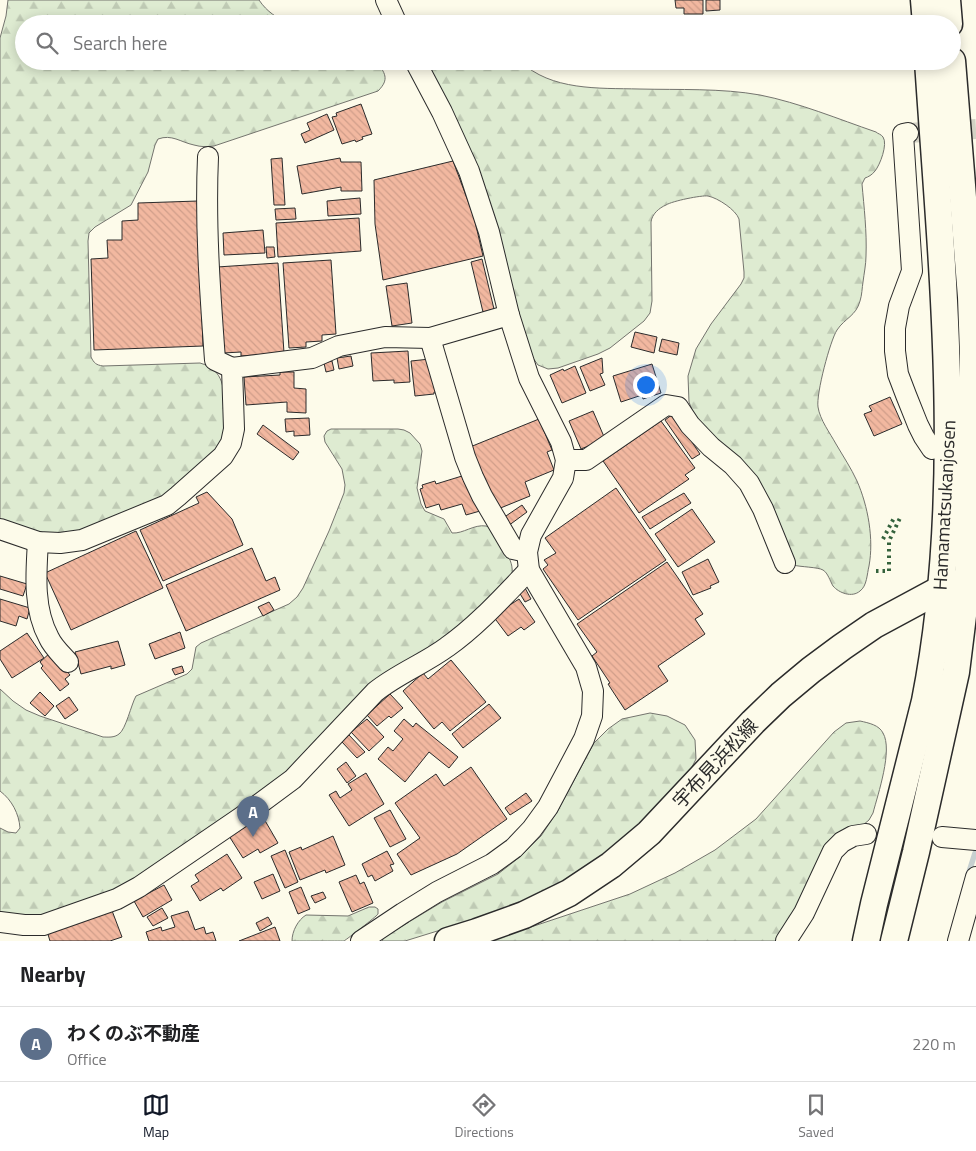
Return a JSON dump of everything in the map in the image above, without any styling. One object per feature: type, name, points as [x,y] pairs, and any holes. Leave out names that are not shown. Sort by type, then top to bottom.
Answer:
[{"type":"main road","points":[[924,0],[925,15]]},
{"type":"main road","points":[[947,0],[948,15]]},
{"type":"main road","name":"Hamamatsukanjosen","points":[[866,941],[925,701],[935,645],[945,535],[948,407],[942,270],[929,70]]},
{"type":"main road","name":"Hamamatsukanjosen","points":[[894,941],[956,672],[972,573],[972,269],[953,70]]},
{"type":"main road","name":"宇布見浜松線","points":[[448,941],[524,915],[569,892],[611,865],[649,833],[753,722],[811,670],[874,625],[972,573]]},
{"type":"street","points":[[386,0],[393,15]]},
{"type":"street","points":[[0,922],[43,925],[117,899],[139,887],[293,779],[375,692],[390,681],[436,655],[455,641],[503,598],[528,561],[531,535],[563,478],[566,460],[561,442],[529,378],[509,315],[489,232],[469,171],[421,70]]},
{"type":"street","points":[[908,133],[903,134],[912,271],[899,306],[895,328],[895,351],[898,374],[918,425],[932,449]]},
{"type":"street","points":[[208,157],[206,194],[208,255],[215,360],[232,368],[312,358],[339,346],[385,337],[430,338],[509,315]]},
{"type":"street","points":[[912,271],[942,270]]},
{"type":"street","points":[[361,941],[430,896],[492,864],[514,848],[532,829],[548,807],[584,739],[592,716],[593,691],[586,667],[528,561],[513,548],[482,496],[465,457],[430,338]]},
{"type":"street","points":[[0,529],[38,542],[60,543],[82,540],[167,505],[224,456],[232,443],[234,429],[232,368]]},
{"type":"street","points":[[566,460],[586,460],[666,405],[678,407],[690,425],[711,447],[733,465],[749,483],[763,509],[785,564]]},
{"type":"street","points":[[38,542],[36,587],[42,622],[49,639],[68,662]]},
{"type":"street","points":[[786,941],[804,913],[833,851],[842,842],[853,836],[866,834]]},
{"type":"street","points":[[942,837],[976,840]]},
{"type":"street","points":[[958,941],[976,877]]},
{"type":"green space","points":[[8,0],[259,0],[265,8],[275,15],[15,15],[15,70],[382,70],[385,76],[384,83],[378,91],[214,146],[199,146],[168,137],[158,139],[148,172],[131,205],[95,227],[89,233],[91,357],[93,361],[103,366],[200,363],[208,366],[219,376],[222,382],[225,441],[173,491],[81,533],[39,535],[0,522],[0,38]]},
{"type":"green space","points":[[429,70],[531,70],[561,83],[592,88],[715,90],[760,95],[790,102],[876,132],[882,136],[885,144],[879,164],[871,175],[865,178],[862,184],[866,262],[861,299],[856,310],[840,326],[834,336],[824,368],[818,400],[821,417],[855,476],[867,512],[871,545],[869,566],[865,583],[857,593],[850,594],[839,591],[833,586],[828,575],[823,570],[793,565],[767,507],[698,425],[689,402],[688,376],[696,349],[711,324],[744,278],[739,219],[731,208],[708,196],[694,197],[663,206],[654,214],[651,222],[652,301],[650,313],[644,321],[610,348],[558,368],[548,369],[538,365],[533,358]]},
{"type":"green space","points":[[331,429],[398,429],[410,433],[420,444],[422,451],[417,488],[425,511],[444,519],[452,533],[482,526],[490,528],[502,544],[509,558],[512,574],[509,583],[290,775],[136,883],[42,920],[0,915],[0,828],[16,833],[20,828],[14,808],[0,791],[0,689],[26,710],[40,716],[103,737],[115,736],[122,731],[136,696],[187,674],[192,669],[196,647],[201,643],[289,604],[303,588],[344,493],[345,485],[342,469],[325,442],[324,436]]},
{"type":"green space","points":[[650,713],[667,716],[685,725],[695,740],[696,759],[688,775],[641,824],[604,855],[563,882],[519,903],[473,920],[405,941],[382,941],[384,937],[442,902],[498,874],[521,856],[541,836],[557,812],[594,743],[608,729],[622,719]]},
{"type":"green space","points":[[860,721],[879,728],[886,741],[886,761],[873,813],[796,910],[776,941],[489,941],[630,894],[675,873],[715,850],[756,819],[834,732],[846,723]]},
{"type":"green space","points":[[369,907],[378,909],[378,914],[344,941],[292,941],[296,926],[306,915],[348,916]]},
{"type":"building","points":[[675,0],[703,0],[703,14],[684,14],[684,8],[676,8]]},
{"type":"building","points":[[706,0],[720,0],[720,10],[706,11]]},
{"type":"building","points":[[361,104],[372,134],[362,137],[363,139],[356,142],[355,140],[342,144],[332,117],[337,116],[336,113]]},
{"type":"building","points":[[327,114],[334,130],[305,143],[301,134],[310,130],[307,123]]},
{"type":"building","points":[[282,158],[285,205],[274,205],[271,159]]},
{"type":"building","points":[[340,158],[341,162],[361,162],[362,191],[341,191],[341,187],[302,194],[297,166]]},
{"type":"building","points":[[453,161],[474,217],[483,256],[383,280],[375,224],[374,180]]},
{"type":"building","points":[[360,198],[361,214],[328,216],[327,201]]},
{"type":"building","points":[[198,201],[203,346],[94,350],[91,259],[108,258],[107,240],[122,240],[122,221],[138,220],[138,203]]},
{"type":"building","points":[[295,208],[296,219],[276,220],[275,209]]},
{"type":"building","points":[[359,218],[361,251],[278,257],[276,223]]},
{"type":"building","points":[[263,230],[265,253],[224,255],[223,233]]},
{"type":"building","points":[[266,247],[274,247],[275,257],[267,258]]},
{"type":"building","points":[[482,259],[494,309],[483,312],[471,262]]},
{"type":"building","points":[[331,260],[336,334],[322,335],[322,341],[306,342],[306,347],[289,348],[283,263]]},
{"type":"building","points":[[278,263],[284,353],[241,356],[241,352],[223,353],[217,267]]},
{"type":"building","points":[[407,283],[412,323],[392,326],[386,286]]},
{"type":"building","points":[[635,332],[657,337],[654,353],[631,347]]},
{"type":"building","points":[[662,339],[679,343],[677,355],[659,351]]},
{"type":"building","points":[[408,351],[410,382],[394,383],[394,380],[373,381],[371,353]]},
{"type":"building","points":[[351,356],[353,366],[339,369],[337,358]]},
{"type":"building","points":[[602,358],[603,373],[600,374],[605,385],[590,391],[580,367]]},
{"type":"building","points":[[430,359],[437,392],[415,396],[411,361]]},
{"type":"building","points":[[332,361],[334,370],[326,372],[324,363]]},
{"type":"building","points":[[652,364],[661,393],[643,399],[642,395],[621,402],[613,376]]},
{"type":"building","points":[[575,366],[586,393],[562,403],[550,375]]},
{"type":"building","points":[[280,372],[294,372],[294,388],[306,389],[306,413],[287,412],[287,402],[246,405],[244,377],[280,375]]},
{"type":"building","points":[[890,397],[902,424],[874,436],[864,414],[872,411],[869,406]]},
{"type":"building","points":[[593,411],[605,439],[581,449],[569,421]]},
{"type":"building","points":[[673,414],[700,454],[692,459],[665,420]]},
{"type":"building","points":[[309,418],[310,435],[294,436],[294,431],[286,432],[285,419]]},
{"type":"building","points":[[539,419],[552,450],[547,452],[554,470],[525,482],[530,496],[498,509],[470,447]]},
{"type":"building","points":[[661,421],[695,468],[685,475],[689,479],[639,513],[603,461]]},
{"type":"building","points":[[263,425],[299,452],[293,460],[257,434]]},
{"type":"building","points":[[462,476],[463,480],[467,479],[480,511],[466,515],[462,504],[441,510],[439,504],[426,508],[420,489],[423,488],[422,485],[435,481],[436,484]]},
{"type":"building","points":[[616,488],[666,560],[578,620],[543,569],[548,565],[544,560],[556,553],[545,538]]},
{"type":"building","points":[[207,492],[232,519],[243,545],[163,581],[140,530],[199,503],[196,497]]},
{"type":"building","points":[[684,493],[691,503],[650,529],[642,517]]},
{"type":"building","points":[[522,505],[527,512],[508,526],[503,518]]},
{"type":"building","points":[[692,509],[715,542],[678,567],[655,534]]},
{"type":"building","points":[[136,531],[163,588],[71,630],[45,573]]},
{"type":"building","points":[[252,548],[266,581],[275,577],[280,590],[186,631],[166,585]]},
{"type":"building","points":[[708,559],[719,582],[710,586],[711,588],[693,595],[682,572]]},
{"type":"building","points":[[667,562],[703,614],[695,619],[705,634],[658,666],[668,681],[625,710],[592,656],[597,652],[577,624]]},
{"type":"building","points":[[0,576],[27,584],[23,596],[0,589]]},
{"type":"building","points":[[525,588],[531,599],[525,602],[519,592]]},
{"type":"building","points":[[0,599],[30,608],[27,619],[19,616],[16,626],[0,621]]},
{"type":"building","points":[[519,599],[535,622],[524,630],[521,627],[508,636],[493,616]]},
{"type":"building","points":[[269,602],[274,610],[263,616],[258,607]]},
{"type":"building","points":[[180,632],[185,648],[155,659],[149,644]]},
{"type":"building","points":[[27,633],[44,658],[12,678],[0,659],[0,651]]},
{"type":"building","points":[[118,641],[125,665],[111,669],[111,666],[81,674],[75,652]]},
{"type":"building","points":[[51,652],[70,675],[65,679],[69,684],[60,691],[41,668],[43,666],[40,662]]},
{"type":"building","points":[[451,660],[486,702],[450,731],[442,722],[434,729],[403,691],[423,673],[428,679]]},
{"type":"building","points":[[182,666],[184,672],[175,675],[172,669]]},
{"type":"building","points":[[40,692],[54,706],[45,716],[30,703]]},
{"type":"building","points":[[390,694],[403,708],[377,726],[367,715]]},
{"type":"building","points":[[69,697],[78,710],[65,719],[56,706]]},
{"type":"building","points":[[489,704],[501,718],[463,748],[452,734]]},
{"type":"building","points":[[367,719],[384,737],[369,751],[351,732]]},
{"type":"building","points":[[404,719],[413,727],[416,723],[458,757],[449,768],[429,752],[405,782],[378,759],[388,747],[393,751],[403,739],[394,731]]},
{"type":"building","points":[[349,735],[365,752],[357,758],[342,742]]},
{"type":"building","points":[[346,762],[356,776],[347,783],[337,769]]},
{"type":"building","points":[[471,767],[507,819],[457,854],[411,875],[397,854],[420,838],[395,803],[436,774],[444,786]]},
{"type":"building","points":[[366,773],[384,804],[349,826],[329,795],[336,791],[340,798],[352,790],[348,784]]},
{"type":"building","points":[[526,793],[532,801],[510,815],[505,808]]},
{"type":"building","points":[[390,810],[406,839],[390,847],[374,818]]},
{"type":"building","points":[[260,812],[278,843],[260,853],[258,849],[243,858],[229,836],[250,824],[247,820]]},
{"type":"building","points":[[333,836],[345,865],[326,873],[325,870],[300,880],[289,852],[301,847],[302,850]]},
{"type":"building","points":[[285,850],[298,882],[285,888],[271,856]]},
{"type":"building","points":[[387,851],[394,864],[390,865],[393,871],[375,881],[372,875],[368,877],[362,864]]},
{"type":"building","points":[[227,854],[242,878],[223,891],[221,888],[200,901],[191,886],[199,881],[195,875]]},
{"type":"building","points":[[273,874],[280,891],[262,899],[254,882]]},
{"type":"building","points":[[356,875],[360,884],[364,882],[373,903],[352,912],[339,882]]},
{"type":"building","points":[[164,885],[172,900],[143,917],[134,901]]},
{"type":"building","points":[[301,887],[310,909],[298,914],[289,892]]},
{"type":"building","points":[[323,892],[326,898],[315,903],[311,896]]},
{"type":"building","points":[[111,908],[122,937],[110,941],[50,941],[47,931]]},
{"type":"building","points":[[162,908],[168,918],[153,926],[147,917]]},
{"type":"building","points":[[188,911],[195,930],[204,927],[206,934],[213,932],[216,941],[149,941],[146,932],[161,927],[162,931],[175,927],[171,916]]},
{"type":"building","points":[[268,917],[272,924],[260,931],[256,923]]},
{"type":"building","points":[[275,927],[280,941],[239,941]]},
{"type":"waterway","points":[[968,875],[975,853]]},
{"type":"tunnel","points":[[908,133],[976,129]]},
{"type":"hedge","points":[[883,539],[895,516]]},
{"type":"hedge","points":[[876,571],[889,571],[889,541],[900,518]]},
{"type":"place","name":"わくのぶ不動産","points":[[253,837]]}]
